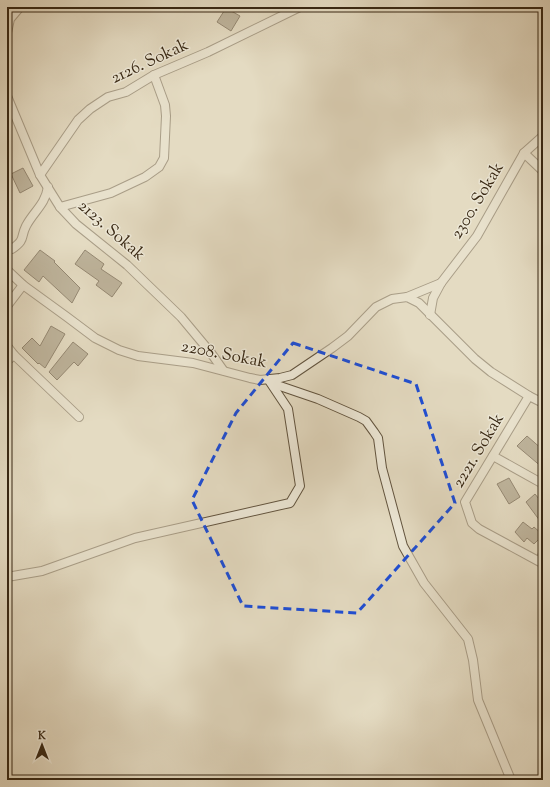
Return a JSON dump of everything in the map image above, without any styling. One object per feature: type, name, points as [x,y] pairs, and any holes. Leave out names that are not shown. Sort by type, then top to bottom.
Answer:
[{"type":"street","points":[[7,33],[9,18],[20,7]]},
{"type":"street","name":"2126. Sokak","points":[[40,175],[78,120],[90,109],[108,97],[126,92],[154,75],[208,52],[300,7]]},
{"type":"street","points":[[60,207],[112,192],[145,177],[158,167],[164,158],[166,116],[165,105],[154,75]]},
{"type":"street","name":"2123. Sokak","points":[[7,96],[40,175],[60,207],[76,224],[127,264],[181,317],[223,370]]},
{"type":"street","name":"2300. Sokak","points":[[433,298],[441,284],[477,236],[524,153],[543,136]]},
{"type":"street","points":[[524,153],[543,171]]},
{"type":"street","points":[[7,247],[12,250],[21,242],[26,226],[40,207],[46,196],[48,187]]},
{"type":"street","name":"2208. Sokak","points":[[7,270],[23,284],[95,338],[125,353],[138,356],[179,360],[250,378],[269,380],[292,375],[332,348],[348,336],[376,307],[392,299],[407,297],[424,292],[441,284]]},
{"type":"street","points":[[7,306],[23,284]]},
{"type":"street","points":[[421,305],[424,292]]},
{"type":"street","points":[[407,297],[421,305],[475,359],[529,396],[543,403]]},
{"type":"street","points":[[421,305],[433,298]]},
{"type":"street","points":[[430,315],[433,298]]},
{"type":"street","points":[[7,346],[14,355],[79,417]]},
{"type":"street","points":[[7,361],[14,355]]},
{"type":"street","points":[[7,577],[42,571],[135,538],[290,503],[300,486],[288,409],[269,380]]},
{"type":"street","points":[[269,380],[277,385],[318,399],[359,417],[366,421],[378,438],[382,468],[404,546],[424,582],[468,639],[473,660],[474,681],[478,700],[511,780]]},
{"type":"street","name":"2221. Sokak","points":[[529,396],[465,502],[472,523],[479,529],[541,563]]},
{"type":"street","points":[[493,456],[543,484]]},
{"type":"street","points":[[541,563],[543,553]]},
{"type":"highlighted area","points":[[293,343],[416,384],[455,503],[357,613],[243,606],[192,500],[236,413]]},
{"type":"building","points":[[226,8],[240,16],[231,31],[217,22]]},
{"type":"building","points":[[23,168],[33,186],[20,193],[11,174]]},
{"type":"building","points":[[40,250],[55,261],[54,262],[80,288],[72,303],[43,276],[39,282],[24,270]]},
{"type":"building","points":[[85,250],[104,264],[101,269],[122,283],[112,297],[96,285],[99,281],[75,264]]},
{"type":"building","points":[[51,326],[65,334],[45,368],[39,363],[38,364],[22,348],[32,338],[40,346]]},
{"type":"building","points":[[73,342],[88,354],[78,366],[74,362],[57,380],[49,372]]},
{"type":"building","points":[[527,436],[543,450],[543,468],[517,446]]},
{"type":"building","points":[[509,478],[520,497],[509,504],[497,484]]},
{"type":"building","points":[[535,494],[543,504],[543,525],[526,502]]},
{"type":"building","points":[[523,522],[532,529],[534,527],[543,535],[534,544],[527,538],[524,542],[515,532]]}]
